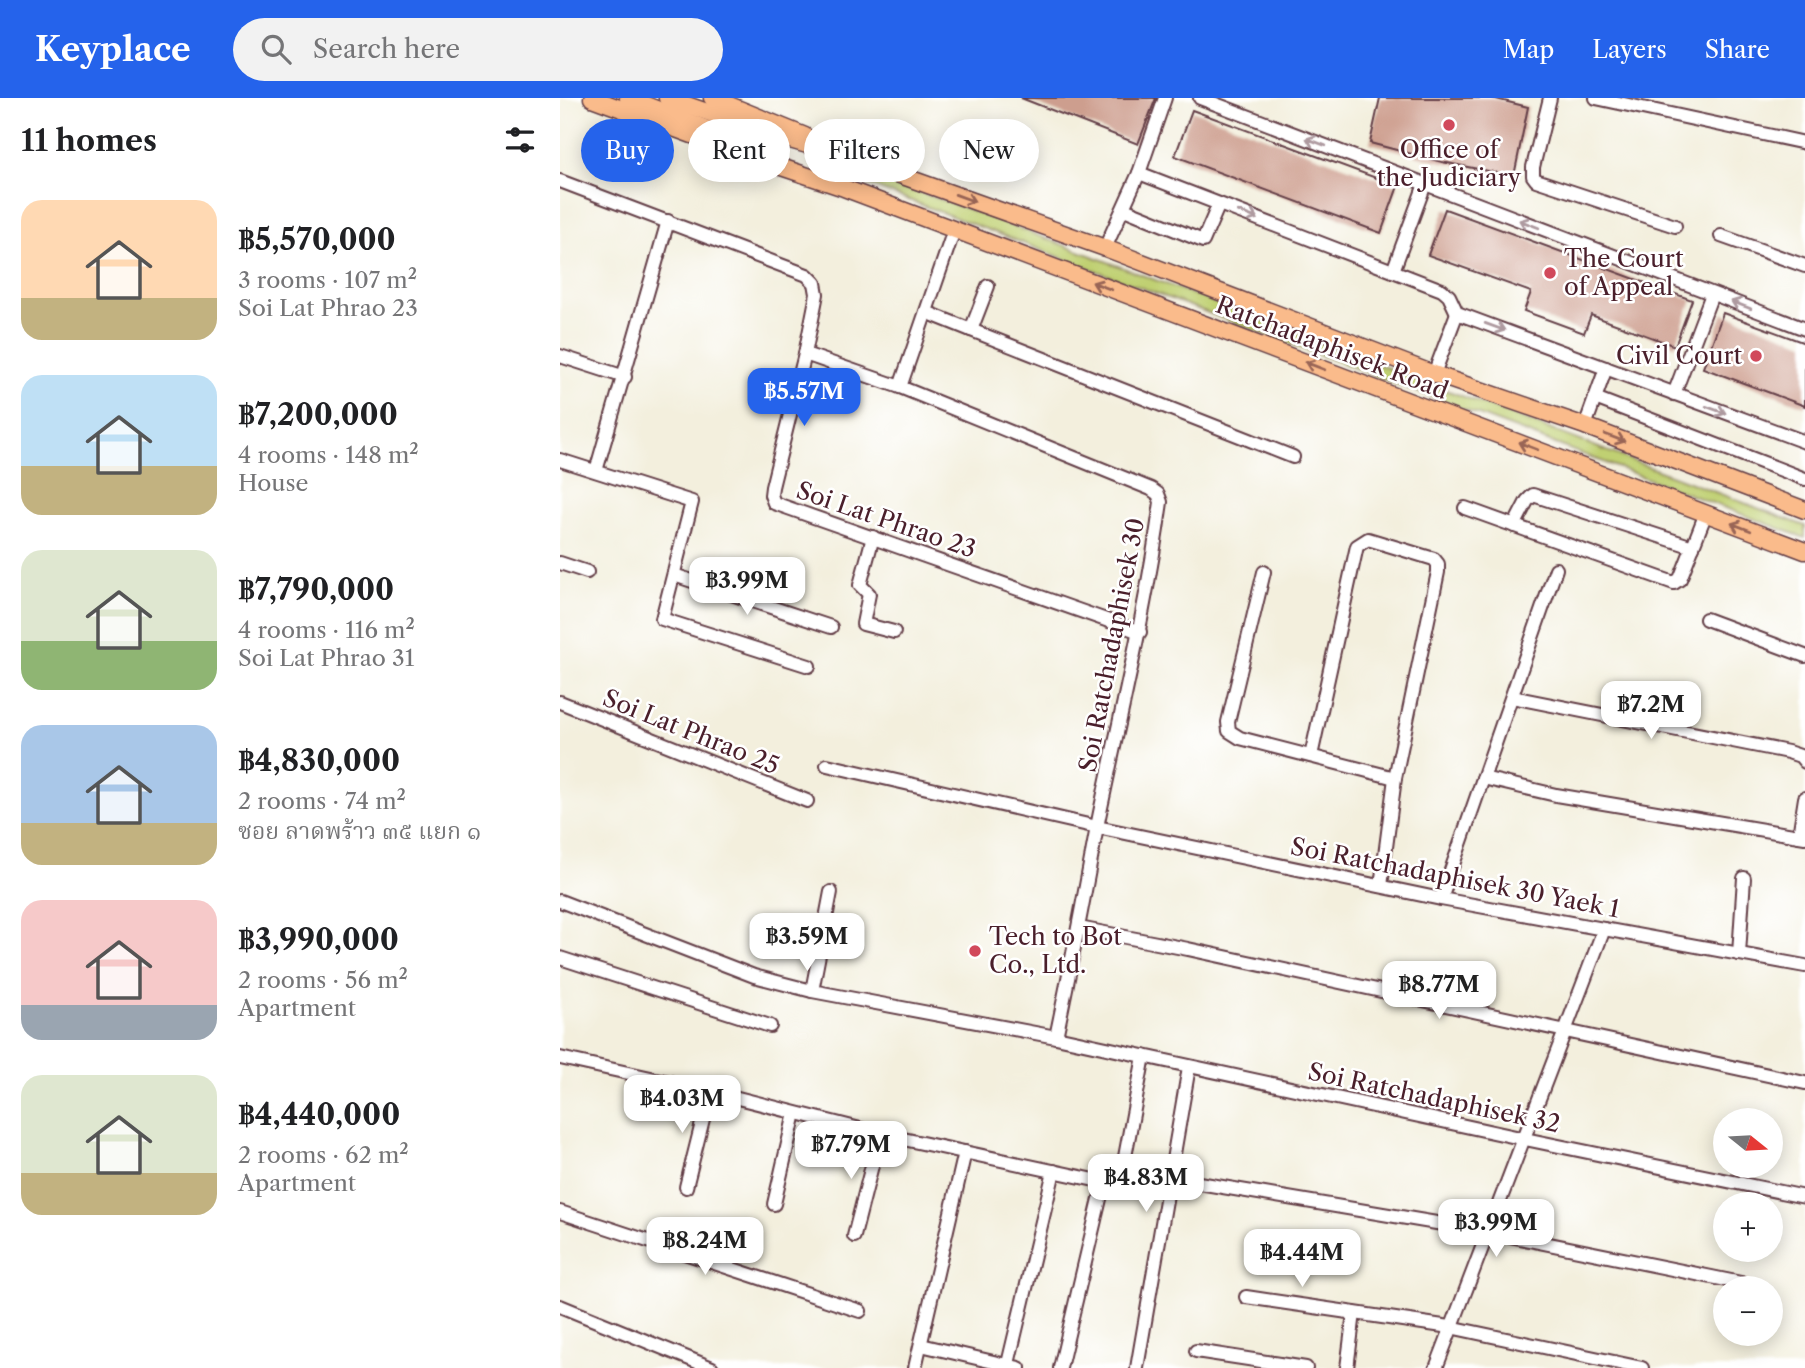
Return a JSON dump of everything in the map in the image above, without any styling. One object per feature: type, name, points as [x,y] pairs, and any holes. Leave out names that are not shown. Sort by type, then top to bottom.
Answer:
[{"type":"main road","name":"Ratchadaphisek Road","points":[[592,98],[844,188],[1805,551]]},
{"type":"main road","name":"Ratchadaphisek Road","points":[[628,98],[669,103],[804,144]]},
{"type":"main road","name":"Ratchadaphisek Road","points":[[712,98],[804,136]]},
{"type":"main road","name":"Ratchadaphisek Road","points":[[669,103],[844,188]]},
{"type":"main road","name":"Ratchadaphisek Road","points":[[920,182],[1105,248],[1434,374],[1585,426],[1805,510]]},
{"type":"street","points":[[1105,248],[1139,173],[1165,98]]},
{"type":"street","points":[[1200,98],[1805,329]]},
{"type":"street","points":[[1550,98],[1533,167],[1536,180],[1675,226]]},
{"type":"street","points":[[1596,98],[1805,144]]},
{"type":"street","points":[[1139,173],[1442,290],[1449,296],[1457,313],[1805,442]]},
{"type":"street","name":"Soi Lat Phrao 23","points":[[560,181],[807,275],[815,283],[817,294],[805,354],[772,487],[774,503],[1140,632]]},
{"type":"street","points":[[1393,271],[1425,184]]},
{"type":"street","points":[[1124,209],[1203,241],[1219,204]]},
{"type":"street","points":[[596,471],[668,221]]},
{"type":"street","points":[[900,387],[954,230]]},
{"type":"street","points":[[1721,236],[1805,266]]},
{"type":"street","points":[[971,330],[988,286]]},
{"type":"street","points":[[1674,394],[1712,294]]},
{"type":"street","points":[[926,313],[1293,457]]},
{"type":"street","points":[[1434,374],[1457,313]]},
{"type":"street","name":"Soi Ratchadaphisek 30","points":[[805,354],[900,387],[1151,489],[1158,494],[1161,502],[1140,632],[1097,827],[1056,1037]]},
{"type":"street","points":[[560,356],[625,377]]},
{"type":"street","points":[[1585,426],[1606,368]]},
{"type":"street","points":[[1595,398],[1805,480]]},
{"type":"street","points":[[560,460],[692,502],[662,620],[809,666]]},
{"type":"street","points":[[1514,526],[1533,495],[1693,547]]},
{"type":"street","points":[[1465,508],[1674,583],[1680,579],[1706,513]]},
{"type":"street","points":[[873,537],[860,586],[869,594],[863,624],[894,632]]},
{"type":"street","points":[[1311,756],[1357,546],[1368,539],[1381,541],[1434,559],[1438,564],[1395,778],[1381,886]]},
{"type":"street","points":[[560,563],[587,572]]},
{"type":"street","points":[[1441,899],[1556,569]]},
{"type":"street","points":[[1264,572],[1228,722],[1229,731],[1240,738],[1395,778]]},
{"type":"street","points":[[674,575],[831,627]]},
{"type":"street","points":[[1706,620],[1805,656]]},
{"type":"street","points":[[1511,697],[1788,752],[1800,756],[1805,762]]},
{"type":"street","name":"Soi Lat Phrao 25","points":[[560,702],[807,801]]},
{"type":"street","name":"Soi Ratchadaphisek 30 Yaek 1","points":[[827,765],[1097,827],[1441,899],[1805,966]]},
{"type":"street","points":[[1483,778],[1556,795],[1802,836],[1805,798]]},
{"type":"street","points":[[1739,954],[1744,878]]},
{"type":"street","points":[[812,991],[831,892]]},
{"type":"street","name":"Soi Ratchadaphisek 32","points":[[560,901],[754,976],[812,991],[1056,1037],[1805,1197]]},
{"type":"street","points":[[1079,928],[1188,949],[1805,1083]]},
{"type":"street","points":[[1436,1368],[1604,929]]},
{"type":"street","points":[[560,958],[770,1026]]},
{"type":"street","points":[[560,1058],[710,1091],[880,1134],[1104,1182],[1121,1178],[1144,1056]]},
{"type":"street","points":[[1137,1368],[1189,1067]]},
{"type":"street","points":[[686,1187],[710,1091]]},
{"type":"street","points":[[774,1204],[795,1113]]},
{"type":"street","points":[[854,1236],[880,1134]]},
{"type":"street","points":[[915,1368],[965,1152]]},
{"type":"street","points":[[921,1345],[1011,1367],[1054,1171]]},
{"type":"street","points":[[1169,1178],[1490,1232],[1713,1277]]},
{"type":"street","points":[[1060,1368],[1104,1182]]},
{"type":"street","points":[[560,1212],[860,1311]]},
{"type":"street","points":[[1246,1297],[1451,1327],[1642,1368]]},
{"type":"street","points":[[560,1306],[712,1368]]},
{"type":"street","points":[[1347,1368],[1354,1313]]},
{"type":"street","points":[[1196,1351],[1306,1368]]},
{"type":"green space","points":[[861,182],[890,182],[968,209],[1805,526],[1805,538]]},
{"type":"building","points":[[1021,98],[1156,98],[1138,144]]},
{"type":"building","name":"Office of the Judiciary","points":[[1380,98],[1492,98],[1528,107],[1514,176],[1442,162],[1370,143]]},
{"type":"building","points":[[1192,110],[1398,186],[1381,233],[1175,156]]},
{"type":"building","name":"The Court of Appeal","points":[[1445,209],[1692,300],[1675,346],[1591,315],[1584,333],[1524,311],[1531,292],[1428,255]]},
{"type":"building","name":"Civil Court","points":[[1723,313],[1805,343],[1805,406],[1703,368]]},
{"type":"place","name":"Office of the Judiciary","points":[[1449,125]]},
{"type":"place","name":"The Court of Appeal","points":[[1550,273]]},
{"type":"place","name":"Civil Court","points":[[1756,356]]},
{"type":"place","name":"Tech to Bot Co., Ltd.","points":[[975,951]]}]
